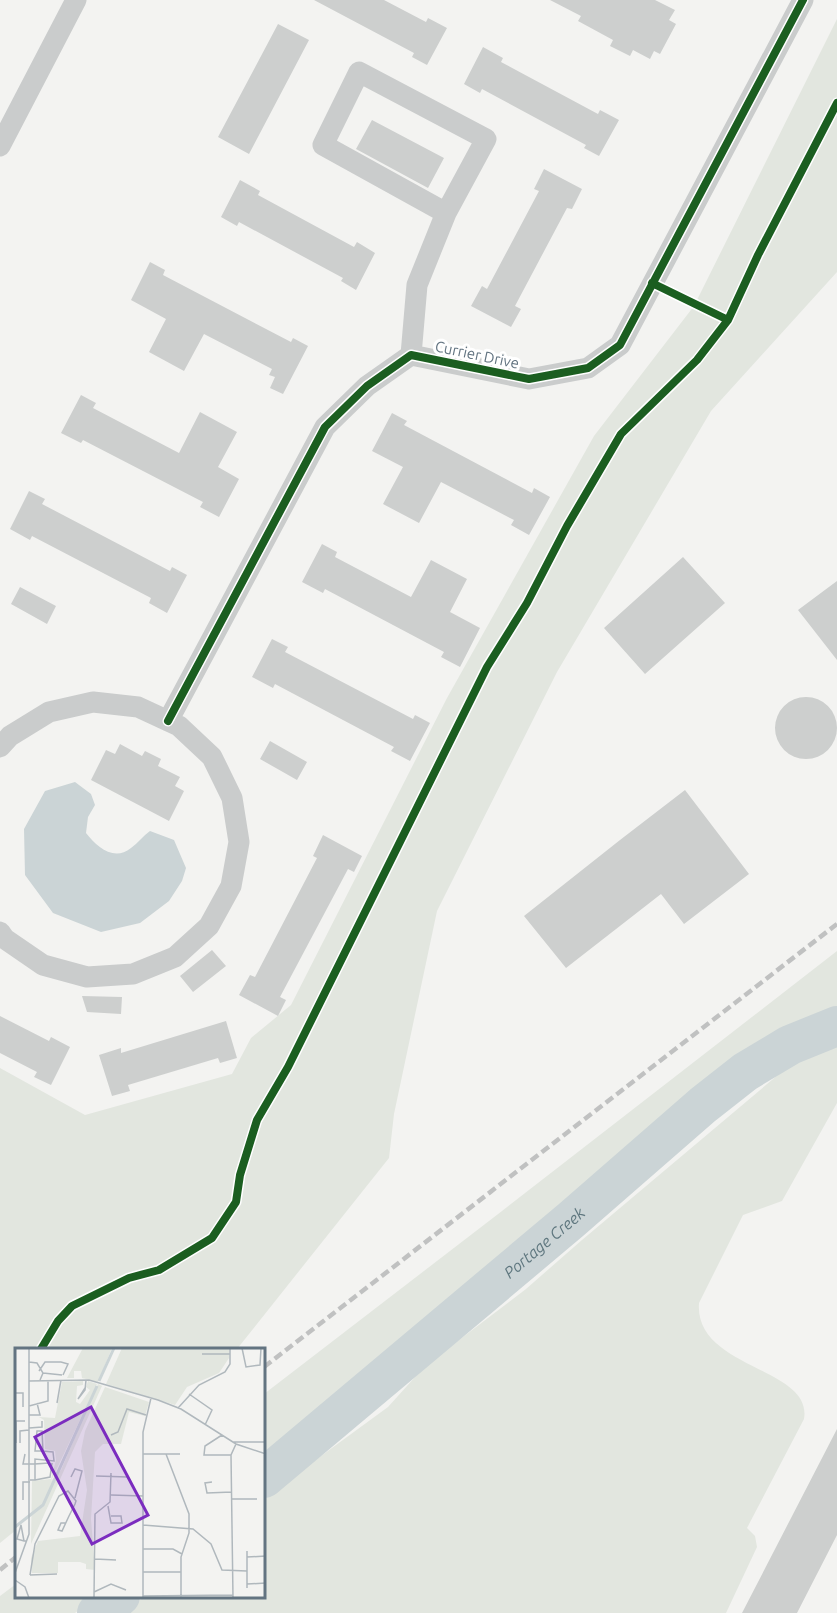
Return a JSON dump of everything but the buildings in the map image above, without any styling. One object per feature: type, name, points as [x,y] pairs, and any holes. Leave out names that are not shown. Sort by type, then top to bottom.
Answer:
[{"type":"street","points":[[0,146],[76,0]]},
{"type":"street","name":"Currier Drive","points":[[168,721],[325,427],[367,386],[411,355],[529,380],[588,368],[620,345],[803,0]]},
{"type":"street","name":"Currier Drive","points":[[411,355],[417,285],[446,213],[486,139],[359,72],[323,145],[446,213]]},
{"type":"street","points":[[0,747],[10,736],[49,712],[93,702],[138,707],[179,726],[212,757],[232,798],[239,842],[231,886],[209,926],[175,957],[133,974],[87,977],[43,965],[5,939],[0,932]]},
{"type":"shaded area","points":[[837,19],[837,272],[711,411],[557,672],[437,911],[394,1114],[389,1158],[238,1348],[15,1348],[15,1531],[0,1543],[0,1068],[85,1115],[232,1074],[251,1038],[291,1005],[447,698],[594,436],[694,306]]},
{"type":"shaded area","points":[[75,782],[91,794],[95,805],[88,817],[86,833],[106,851],[118,854],[125,852],[150,831],[174,840],[186,868],[182,881],[169,901],[140,923],[101,932],[53,913],[25,875],[24,829],[45,791]]},
{"type":"shaded area","points":[[837,951],[837,1014],[779,1038],[706,1088],[503,1264],[266,1462],[266,1392]]},
{"type":"shaded area","points":[[837,1039],[837,1103],[782,1201],[743,1215],[699,1303],[702,1325],[715,1342],[732,1355],[791,1388],[802,1402],[804,1419],[747,1528],[755,1536],[757,1547],[726,1613],[117,1613],[143,1598],[266,1598],[266,1498],[388,1407],[434,1359],[526,1289],[785,1069]]},
{"type":"shaded area","points":[[15,1585],[15,1598],[96,1598],[75,1613],[0,1613],[0,1596]]},
{"type":"waterway","name":"Portage Creek","points":[[266,1476],[571,1220],[703,1105],[745,1072],[790,1045],[837,1026]]},
{"type":"waterway","name":"Portage Creek","points":[[97,1613],[117,1598]]},
{"type":"railway","points":[[266,1365],[837,924]]},
{"type":"railway","points":[[0,1570],[15,1558]]},
{"type":"cycle path","points":[[168,721],[325,427],[367,386],[411,355],[529,379],[588,368],[620,345],[803,0]]},
{"type":"cycle path","points":[[42,1348],[58,1321],[72,1306],[129,1278],[159,1270],[212,1238],[236,1202],[240,1175],[257,1120],[288,1067],[487,667],[527,603],[567,526],[621,434],[697,360],[728,320],[758,255],[837,103]]},
{"type":"cycle path","points":[[652,283],[728,320]]}]
